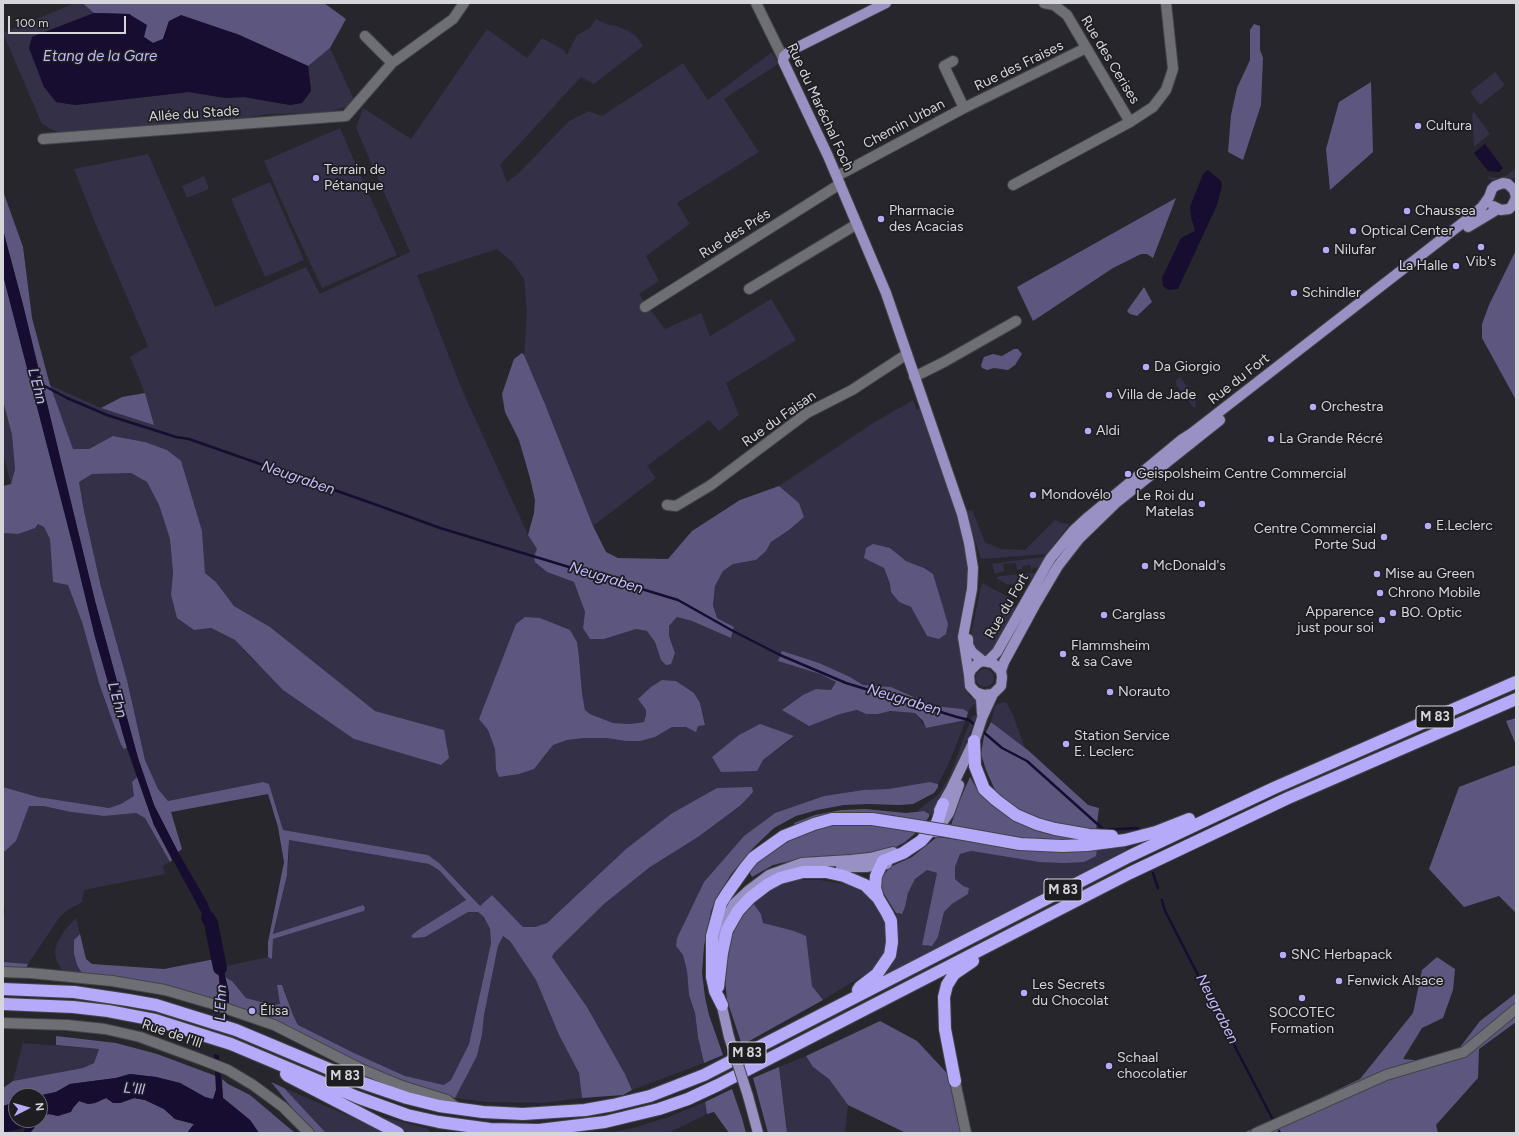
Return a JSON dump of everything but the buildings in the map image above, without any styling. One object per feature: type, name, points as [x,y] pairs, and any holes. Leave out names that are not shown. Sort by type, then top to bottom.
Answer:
[{"type":"highway","name":"M 83","points":[[3,989],[47,990],[99,995],[156,1005],[209,1020],[236,1030],[360,1082],[407,1098],[458,1109],[507,1114],[539,1114],[585,1110],[613,1105],[650,1096],[704,1075],[1130,856],[1274,788],[1516,682]]},
{"type":"highway","name":"M 83","points":[[3,1004],[73,1007],[108,1011],[155,1020],[231,1044],[357,1097],[406,1115],[438,1122],[490,1129],[539,1130],[624,1119],[659,1109],[712,1088],[1130,873],[1288,798],[1516,698]]},
{"type":"highway","points":[[976,737],[975,766],[984,789],[1016,815],[1037,824],[1073,832],[1104,836],[1133,834],[1143,836]]},
{"type":"highway","points":[[722,1006],[715,991],[712,977],[712,936],[721,904],[753,858],[784,836],[814,824],[832,819],[872,819],[1020,844],[1042,846],[1087,845],[1143,836],[1182,822],[1255,790],[1274,788]]},
{"type":"highway","points":[[855,997],[860,987],[877,974],[890,955],[892,942],[891,921],[878,898],[875,888],[876,876],[883,861],[902,853],[921,841],[937,823],[943,804]]},
{"type":"highway","points":[[718,987],[722,953],[727,930],[738,911],[750,898],[767,885],[780,878],[803,872],[826,872],[844,876],[865,885],[878,898]]},
{"type":"highway","points":[[955,1080],[945,1029],[944,997],[947,985],[954,974],[977,959],[987,946]]},
{"type":"highway","points":[[276,1062],[288,1076],[398,1133]]},
{"type":"highway","points":[[572,1133],[585,1125]]},
{"type":"main road","points":[[783,58],[786,53],[883,4]]},
{"type":"main road","name":"Rue du Maréchal Foch","points":[[783,58],[838,180],[886,293],[962,514],[977,551],[980,572],[978,594],[968,632],[968,641],[972,652],[985,661]]},
{"type":"main road","name":"Rue du Fort","points":[[769,876],[802,868],[866,867],[889,864],[910,855],[927,842],[940,827],[949,812],[982,718],[993,694],[1001,686],[1001,671],[1004,662],[1058,566],[1079,539],[1117,502],[1444,245],[1473,223],[1498,209],[1509,209],[1516,197],[1512,182],[1495,186],[1482,207],[1474,214],[1181,440],[1073,531],[1050,559],[997,652],[985,661],[974,666],[969,675],[970,686],[978,693],[982,702],[982,718]]},
{"type":"main road","points":[[1489,197],[1492,204],[1498,209]]},
{"type":"main road","name":"Rue du Maréchal Foch","points":[[962,514],[970,543],[973,568],[972,589],[963,637],[969,675]]},
{"type":"main road","points":[[985,661],[993,663],[1001,671]]},
{"type":"main road","points":[[978,693],[983,695],[993,694]]},
{"type":"main road","name":"Rue du Fort","points":[[758,1133],[729,1037],[718,987],[716,961],[717,950],[721,929],[726,918],[734,904],[749,890],[769,876],[802,863],[864,858],[894,852],[909,845],[932,822],[943,804],[976,737]]},
{"type":"street","points":[[365,36],[392,63],[452,20],[464,3]]},
{"type":"street","name":"Rue du Maréchal Foch","points":[[756,3],[783,58]]},
{"type":"street","name":"Rue des Cerises","points":[[1044,3],[1054,5],[1067,15],[1130,122]]},
{"type":"street","points":[[1013,185],[1130,122],[1154,107],[1166,90],[1173,69],[1166,3]]},
{"type":"street","name":"Rue des Fraises","points":[[964,108],[1086,48]]},
{"type":"street","points":[[953,61],[944,66],[964,108]]},
{"type":"street","name":"Allée du Stade","points":[[43,138],[346,116],[392,63]]},
{"type":"street","name":"Chemin Urban","points":[[838,180],[964,108]]},
{"type":"street","name":"Rue des Prés","points":[[645,307],[838,180]]},
{"type":"street","points":[[749,289],[857,224]]},
{"type":"street","points":[[914,377],[944,362],[1016,321]]},
{"type":"street","name":"Rue du Faisan","points":[[667,505],[676,506],[711,485],[807,413],[852,390],[907,354]]},
{"type":"street","points":[[3,972],[30,973],[112,981],[165,990],[213,1004],[274,1025],[359,1068],[402,1086],[447,1100],[458,1109]]},
{"type":"street","points":[[1256,1133],[1386,1075],[1464,1052],[1516,1009]]},
{"type":"street","name":"Rue de l'Ill","points":[[3,1023],[67,1025],[105,1029],[140,1037],[228,1070],[253,1084],[283,1107],[309,1133]]},
{"type":"street","points":[[955,1080],[966,1133]]},
{"type":"shaded area","points":[[75,3],[81,3],[94,13],[32,37],[56,102],[75,105],[189,92],[226,98],[244,97],[290,105],[302,103],[311,91],[308,66],[330,48],[356,104],[326,113],[269,114],[224,121],[84,133],[57,132],[42,124],[3,33]]},
{"type":"shaded area","points":[[82,3],[324,3],[346,19],[330,48],[308,66],[237,34],[169,21],[163,39],[153,43],[144,37],[130,14],[94,13]]},
{"type":"shaded area","points":[[596,19],[608,25],[617,26],[636,36],[643,46],[594,84],[581,77],[500,165],[507,182],[518,174],[569,121],[589,111],[602,116],[683,63],[708,100],[772,52],[778,64],[724,99],[759,152],[677,203],[690,224],[646,256],[659,281],[639,294],[665,329],[701,313],[710,336],[771,299],[796,340],[726,383],[739,415],[719,431],[709,420],[647,466],[656,478],[593,526],[524,355],[527,312],[524,279],[512,262],[497,249],[417,275],[463,392],[528,535],[537,549],[534,556],[547,572],[574,582],[585,612],[583,628],[604,639],[636,629],[647,631],[655,642],[661,660],[675,653],[669,636],[669,626],[677,617],[692,621],[731,638],[734,627],[717,618],[713,605],[715,586],[723,571],[733,564],[756,560],[766,551],[771,542],[789,530],[804,517],[799,503],[779,486],[873,423],[913,400],[917,410],[921,408],[964,536],[969,558],[964,679],[969,696],[977,701],[968,712],[963,709],[934,706],[891,687],[863,685],[850,677],[778,661],[820,674],[836,682],[831,690],[816,689],[840,714],[857,710],[866,714],[878,714],[890,711],[915,713],[926,728],[966,720],[949,763],[938,784],[930,782],[888,789],[863,790],[824,796],[775,813],[744,836],[704,882],[677,938],[676,946],[683,955],[687,971],[689,995],[695,1013],[698,1037],[704,1063],[632,1090],[625,1074],[587,1007],[552,958],[554,953],[604,904],[650,867],[698,837],[741,805],[671,814],[626,849],[547,923],[535,927],[523,927],[492,895],[480,906],[439,863],[428,855],[283,830],[269,784],[263,782],[168,801],[158,789],[145,760],[127,680],[101,587],[79,482],[92,474],[131,473],[147,482],[159,505],[170,539],[173,573],[171,595],[177,618],[194,630],[210,628],[235,640],[254,661],[354,739],[441,765],[444,730],[375,711],[270,627],[234,606],[216,582],[205,573],[202,531],[167,450],[145,442],[113,436],[89,449],[73,450],[50,385],[101,408],[153,424],[145,393],[130,357],[148,346],[96,225],[74,169],[148,154],[215,307],[306,267],[320,294],[410,252],[356,128],[363,108],[411,139],[487,29],[527,58],[542,38],[564,50],[567,55],[577,35],[590,28]],"holes":[[[890,548],[906,561],[924,568],[927,636],[911,607],[899,602],[891,592],[890,584],[884,568]],[[570,630],[577,642],[585,710],[590,714],[613,723],[630,724],[644,722],[647,715],[646,710],[638,699],[662,680],[676,681],[694,693],[700,703],[705,724],[698,726],[696,731],[686,727],[672,727],[655,737],[626,741],[606,738],[567,740],[553,745],[540,762],[496,770],[495,749],[488,730]],[[794,737],[763,760],[759,765],[712,757],[719,752]]]},
{"type":"shaded area","points":[[1254,24],[1260,26],[1260,50],[1263,58],[1261,105],[1243,160],[1228,152],[1231,115],[1237,88],[1250,60],[1250,30]]},
{"type":"shaded area","points":[[1495,72],[1505,85],[1480,105],[1470,92]]},
{"type":"shaded area","points":[[1371,82],[1373,152],[1330,190],[1326,149],[1339,102]]},
{"type":"shaded area","points":[[1474,112],[1490,134],[1474,147],[1472,113]]},
{"type":"shaded area","points":[[340,128],[397,255],[322,288],[264,161]]},
{"type":"shaded area","points":[[1516,168],[1516,178],[1496,180],[1488,179],[1489,177],[1499,178],[1507,175]]},
{"type":"shaded area","points":[[204,176],[209,189],[187,198],[182,186]]},
{"type":"shaded area","points":[[270,182],[304,260],[265,277],[231,199]]},
{"type":"shaded area","points":[[3,191],[23,247],[32,318],[50,385],[73,449],[89,449],[113,436],[145,442],[167,450],[181,461],[202,531],[205,573],[216,582],[234,606],[270,627],[375,711],[444,730],[449,758],[441,765],[354,739],[283,690],[235,640],[211,628],[194,630],[177,618],[171,595],[173,573],[170,539],[159,505],[147,482],[131,473],[92,474],[79,482],[101,587],[127,680],[145,760],[158,789],[168,801],[263,782],[269,784],[283,830],[428,855],[439,863],[480,906],[492,895],[523,927],[535,927],[547,923],[626,849],[671,814],[717,788],[752,787],[753,792],[741,805],[698,837],[650,867],[604,904],[554,953],[552,957],[587,1007],[625,1074],[632,1090],[623,1095],[582,1098],[579,1073],[559,1035],[536,980],[510,941],[503,936],[498,946],[477,1056],[455,1098],[416,1087],[372,1069],[282,1023],[229,1005],[229,993],[225,977],[232,981],[246,998],[272,1005],[280,1004],[277,985],[282,985],[298,1025],[405,1076],[444,1085],[451,1080],[469,1044],[491,943],[490,929],[484,917],[478,912],[468,912],[425,937],[413,938],[411,936],[418,930],[466,900],[440,871],[429,864],[289,840],[287,875],[273,934],[363,905],[365,908],[364,911],[273,939],[272,959],[268,957],[268,942],[284,862],[278,827],[268,794],[171,812],[182,849],[178,852],[154,805],[138,758],[95,601],[23,305],[3,230]]},
{"type":"shaded area","points":[[1176,198],[1153,258],[1147,254],[1141,254],[1113,268],[1033,321],[1017,287]]},
{"type":"shaded area","points":[[1516,250],[1516,400],[1482,338],[1482,324],[1489,305]]},
{"type":"shaded area","points":[[3,275],[95,637],[127,748],[124,749],[121,745],[99,683],[82,622],[68,585],[53,582],[50,539],[44,527],[38,524],[35,528],[18,534],[3,533],[3,486],[11,484],[15,469],[12,435],[3,401]]},
{"type":"shaded area","points":[[1144,287],[1152,302],[1137,316],[1130,314],[1127,311]]},
{"type":"shaded area","points":[[1014,349],[1018,349],[1022,354],[1015,365],[1008,370],[994,368],[987,370],[982,368],[981,365],[984,357],[993,354],[1002,356]]},
{"type":"shaded area","points":[[522,353],[545,404],[593,526],[606,552],[618,558],[668,559],[692,531],[740,500],[779,486],[799,503],[804,517],[789,530],[771,542],[766,551],[756,560],[733,564],[723,571],[715,586],[713,605],[717,618],[734,627],[731,638],[692,621],[677,617],[669,626],[669,636],[675,653],[671,664],[666,665],[661,660],[655,642],[647,631],[636,629],[604,639],[590,639],[583,628],[585,612],[574,582],[547,572],[535,562],[534,556],[537,549],[528,535],[534,513],[535,500],[519,440],[505,412],[502,394],[514,359]]},
{"type":"shaded area","points":[[1180,377],[1195,396],[1196,407],[1194,408],[1176,385],[1176,380]]},
{"type":"shaded area","points":[[145,393],[154,425],[101,408],[122,397]]},
{"type":"shaded area","points":[[3,401],[12,435],[15,469],[11,484],[3,454]]},
{"type":"shaded area","points":[[972,510],[985,542],[1001,549],[1025,550],[1055,520],[1061,523],[1070,524],[1047,554],[981,559],[966,511]]},
{"type":"shaded area","points":[[38,524],[44,527],[50,539],[53,582],[68,584],[82,622],[99,683],[121,745],[124,749],[127,748],[137,777],[132,782],[134,796],[121,804],[109,808],[38,797],[3,787],[3,533],[18,534]]},
{"type":"shaded area","points":[[873,544],[890,548],[906,561],[924,568],[933,574],[948,624],[946,634],[939,639],[927,636],[911,607],[899,602],[891,592],[890,584],[884,568],[864,558],[866,548]]},
{"type":"shaded area","points":[[1045,557],[1039,567],[1031,569],[1030,565],[1022,566],[1022,569],[1017,570],[1016,563],[1003,564],[1004,571],[995,574],[992,564],[1012,561]]},
{"type":"shaded area","points":[[1035,573],[1029,580],[1016,585],[1006,584],[996,578],[1000,576]]},
{"type":"shaded area","points":[[982,583],[1009,597],[1014,603],[1016,613],[1014,620],[989,655],[983,657],[977,654],[970,638]]},
{"type":"shaded area","points":[[525,617],[540,618],[570,630],[577,642],[585,710],[590,714],[613,723],[630,724],[644,722],[646,710],[638,699],[651,687],[662,680],[676,681],[694,693],[700,703],[705,725],[698,726],[696,732],[686,727],[672,727],[655,737],[640,741],[626,741],[606,738],[567,740],[553,745],[534,769],[519,774],[499,777],[496,770],[495,749],[488,730],[479,719],[516,624]]},
{"type":"shaded area","points":[[782,651],[819,663],[850,677],[863,685],[891,687],[934,706],[963,709],[968,712],[966,720],[926,728],[923,721],[915,713],[890,711],[878,714],[866,714],[857,710],[840,714],[809,726],[782,710],[803,695],[816,689],[831,690],[836,682],[820,674],[778,661]]},
{"type":"shaded area","points":[[981,669],[989,669],[994,674],[992,685],[989,687],[981,687],[976,682],[976,674]]},
{"type":"shaded area","points":[[1006,702],[1013,715],[1025,748],[991,722],[995,706]]},
{"type":"shaded area","points":[[977,715],[949,786],[935,812],[929,817],[929,814],[917,811],[939,794],[950,775],[972,716]]},
{"type":"shaded area","points":[[1516,718],[1516,745],[1506,721]]},
{"type":"shaded area","points":[[991,722],[1029,751],[1088,805],[1099,808],[1096,831],[1082,831],[1042,819],[1022,812],[1008,804],[995,790],[981,754],[984,736]]},
{"type":"shaded area","points":[[760,724],[794,736],[763,760],[757,771],[721,772],[712,757],[739,735]]},
{"type":"shaded area","points":[[1516,765],[1516,913],[1499,896],[1464,907],[1429,869],[1459,787]]},
{"type":"shaded area","points":[[137,777],[154,825],[172,860],[170,862],[145,818],[136,813],[104,816],[71,812],[43,806],[29,806],[16,841],[3,853],[3,787],[38,797],[109,808],[121,804],[134,796],[132,782]]},
{"type":"shaded area","points":[[970,777],[984,797],[1074,837],[1073,841],[1038,842],[951,825]]},
{"type":"shaded area","points":[[930,782],[938,784],[938,787],[934,793],[913,804],[844,805],[796,816],[774,828],[754,847],[732,873],[718,895],[711,911],[704,946],[702,973],[709,1015],[723,1055],[704,1063],[698,1037],[695,1013],[689,995],[687,971],[683,955],[676,946],[677,938],[704,882],[744,836],[775,813],[824,796],[863,790],[888,789]]},
{"type":"shaded area","points":[[28,806],[43,806],[71,812],[104,816],[136,813],[145,818],[170,862],[163,866],[165,874],[84,890],[82,902],[66,911],[59,918],[28,964],[3,962],[3,915],[5,914],[5,907],[3,904],[3,853],[16,841]]},
{"type":"shaded area","points":[[865,809],[906,813],[924,811],[929,814],[929,817],[925,822],[796,826],[794,823],[815,815],[841,810]]},
{"type":"shaded area","points":[[876,822],[918,831],[905,842],[887,852],[870,855],[822,856],[798,859],[773,865],[752,877],[748,870],[756,861],[774,848],[821,825]]},
{"type":"shaded area","points":[[937,837],[983,843],[1097,849],[1096,856],[1084,862],[1064,863],[1039,862],[971,851],[960,854],[955,867],[955,879],[963,886],[969,888],[968,894],[952,904],[944,912],[938,937],[932,946],[922,945],[937,873],[927,870],[915,879],[908,893],[902,914],[896,913],[881,889],[882,877],[890,867],[912,857]]},
{"type":"shaded area","points":[[289,840],[429,864],[440,871],[467,900],[411,936],[425,936],[468,912],[478,912],[484,917],[490,929],[491,943],[469,1044],[451,1080],[444,1085],[405,1076],[298,1025],[284,989],[277,985],[280,1004],[272,1005],[246,998],[232,981],[225,977],[223,967],[268,957],[272,959],[273,939],[364,911],[362,905],[273,934],[287,875]]},
{"type":"shaded area","points":[[1127,844],[1126,850],[882,977],[895,958],[898,945],[896,913],[902,914],[908,893],[915,879],[927,870],[937,873],[922,945],[932,946],[938,937],[944,912],[952,904],[968,894],[969,888],[963,886],[955,880],[955,867],[960,854],[971,851],[1039,862],[1084,862],[1097,849]]},
{"type":"shaded area","points":[[792,880],[820,880],[850,885],[871,897],[881,911],[886,925],[887,940],[885,953],[879,963],[869,972],[823,1000],[812,986],[808,952],[771,926],[763,923],[761,914],[753,903],[767,890]]},
{"type":"shaded area","points":[[753,903],[761,914],[763,923],[794,931],[806,936],[812,986],[823,1000],[742,1045],[727,1000],[724,970],[728,948],[736,924]]},
{"type":"shaded area","points":[[76,918],[80,934],[74,940],[83,975],[64,973],[56,960],[55,951],[57,943],[64,931]]},
{"type":"shaded area","points":[[80,934],[86,959],[92,964],[164,969],[215,959],[219,977],[221,1001],[201,996],[83,975],[77,965],[74,953],[74,940]]},
{"type":"shaded area","points":[[503,936],[510,941],[536,980],[559,1035],[579,1073],[582,1098],[543,1103],[486,1102],[455,1098],[477,1056],[498,946]]},
{"type":"shaded area","points":[[1437,957],[1455,969],[1453,990],[1443,1018],[1422,1028],[1403,1059],[1448,1063],[1480,1021],[1516,993],[1516,1022],[1479,1049],[1478,1078],[1436,1125],[1438,1133],[1243,1133],[1360,1079],[1413,1013],[1422,970]]},
{"type":"shaded area","points":[[3,962],[28,964],[25,970],[3,970]]},
{"type":"shaded area","points":[[880,1021],[917,1041],[958,1085],[967,1133],[906,1133],[848,1105],[829,1079],[813,1067],[806,1056]]},
{"type":"shaded area","points":[[56,1036],[116,1043],[157,1054],[216,1076],[216,1090],[213,1100],[180,1083],[156,1077],[130,1074],[116,1078],[70,1084],[56,1092],[48,1094],[48,1088],[8,1088],[8,1104],[3,1106],[3,1088],[13,1081],[83,1068],[94,1063],[99,1049],[56,1045]]},
{"type":"shaded area","points":[[23,1043],[99,1049],[94,1063],[83,1068],[13,1081]]},
{"type":"shaded area","points":[[806,1056],[813,1067],[829,1079],[848,1105],[845,1133],[787,1133],[779,1067]]},
{"type":"shaded area","points":[[779,1067],[787,1133],[768,1133],[753,1078]]},
{"type":"shaded area","points":[[222,1079],[228,1084],[250,1095],[295,1133],[259,1133],[250,1120],[223,1098]]},
{"type":"shaded area","points":[[271,1082],[284,1088],[326,1133],[316,1133],[302,1120]]},
{"type":"shaded area","points":[[284,1088],[388,1133],[326,1133]]},
{"type":"shaded area","points":[[732,1089],[746,1133],[729,1133],[714,1112],[707,1114],[705,1102]]},
{"type":"shaded area","points":[[106,1098],[120,1103],[134,1098],[145,1100],[164,1109],[175,1119],[194,1124],[187,1133],[30,1133],[34,1128],[48,1128],[48,1114],[58,1116],[72,1108],[79,1101],[88,1104],[95,1103]]},
{"type":"shaded area","points":[[705,1102],[707,1114],[668,1133],[609,1133],[637,1127],[671,1116]]},
{"type":"shaded area","points":[[383,1117],[429,1129],[429,1133],[409,1133]]},
{"type":"water","name":"Etang de la Gare","points":[[94,13],[129,14],[147,25],[144,37],[153,43],[163,39],[169,21],[181,15],[237,34],[308,66],[311,91],[302,103],[290,105],[244,97],[226,98],[189,92],[75,105],[56,102],[44,87],[29,48],[32,37]]},
{"type":"water","points":[[1485,144],[1503,168],[1499,172],[1488,171],[1474,153]]},
{"type":"water","points":[[1208,170],[1221,181],[1222,186],[1217,205],[1178,289],[1168,290],[1163,286],[1162,278],[1181,238],[1195,231],[1190,207],[1203,174]]},
{"type":"water","points":[[3,230],[23,305],[95,601],[138,758],[154,805],[178,852],[207,902],[218,936],[211,937],[205,919],[154,825],[127,748],[95,637],[3,275]]},
{"type":"water","name":"L'Ill","points":[[219,949],[229,993],[228,1018],[219,1056],[223,1098],[250,1120],[259,1133],[187,1133],[194,1124],[175,1119],[164,1109],[145,1100],[134,1098],[120,1103],[113,1103],[106,1098],[95,1103],[88,1104],[79,1101],[71,1112],[58,1116],[48,1114],[48,1094],[56,1092],[70,1084],[116,1078],[130,1074],[156,1077],[180,1083],[205,1097],[213,1099],[216,1090],[214,1055],[221,1015],[221,1001],[219,977],[213,950]]},
{"type":"water","points":[[8,1104],[8,1128],[24,1128],[3,1133],[3,1106]]},
{"type":"water","points":[[24,1128],[34,1128],[30,1133],[24,1133]]},
{"type":"pier","points":[[219,1015],[230,1019],[221,1056],[212,1053]]},
{"type":"waterway","name":"Neugraben","points":[[39,383],[67,398],[107,415],[176,437],[189,439],[440,528],[678,600],[780,655],[846,683],[969,720],[976,726]]},
{"type":"waterway","name":"Neugraben","points":[[981,730],[1002,748],[1027,761],[1104,830],[1138,828],[1139,832]]},
{"type":"waterway","points":[[1153,873],[1158,888]]},
{"type":"waterway","name":"Neugraben","points":[[1162,900],[1165,911],[1272,1118]]},
{"type":"waterway","name":"L'Ehn","points":[[208,918],[211,923],[220,968]]},
{"type":"place","name":"Cultura","points":[[1418,126]]},
{"type":"place","name":"Terrain de Pétanque","points":[[316,178]]},
{"type":"place","name":"Chaussea","points":[[1407,211]]},
{"type":"place","name":"Pharmacie des Acacias","points":[[881,219]]},
{"type":"place","name":"Optical Center","points":[[1353,231]]},
{"type":"place","name":"Vib's","points":[[1481,247]]},
{"type":"place","name":"Nilufar","points":[[1326,250]]},
{"type":"place","name":"La Halle","points":[[1456,266]]},
{"type":"place","name":"Schindler","points":[[1294,293]]},
{"type":"place","name":"Da Giorgio","points":[[1146,367]]},
{"type":"place","name":"Villa de Jade","points":[[1109,395]]},
{"type":"place","name":"Orchestra","points":[[1313,407]]},
{"type":"place","name":"Aldi","points":[[1088,431]]},
{"type":"place","name":"La Grande Récré","points":[[1271,439]]},
{"type":"place","name":"Geispolsheim Centre Commercial","points":[[1128,474]]},
{"type":"place","name":"Mondovélo","points":[[1033,495]]},
{"type":"place","name":"Le Roi du Matelas","points":[[1202,504]]},
{"type":"place","name":"E.Leclerc","points":[[1428,526]]},
{"type":"place","name":"Centre Commercial Porte Sud","points":[[1384,537]]},
{"type":"place","name":"McDonald's","points":[[1145,566]]},
{"type":"place","name":"Mise au Green","points":[[1377,574]]},
{"type":"place","name":"Chrono Mobile","points":[[1380,593]]},
{"type":"place","name":"BO. Optic","points":[[1393,613]]},
{"type":"place","name":"Carglass","points":[[1104,615]]},
{"type":"place","name":"Apparence just pour soi","points":[[1382,620]]},
{"type":"place","name":"Flammsheim & sa Cave","points":[[1063,654]]},
{"type":"place","name":"Norauto","points":[[1110,692]]},
{"type":"place","name":"Station Service E. Leclerc","points":[[1066,744]]},
{"type":"place","name":"SNC Herbapack","points":[[1283,955]]},
{"type":"place","name":"Fenwick Alsace","points":[[1339,981]]},
{"type":"place","name":"Les Secrets du Chocolat","points":[[1024,993]]},
{"type":"place","name":"SOCOTEC Formation","points":[[1302,998]]},
{"type":"place","name":"Élisa","points":[[252,1011]]},
{"type":"place","name":"Schaal chocolatier","points":[[1109,1066]]}]
